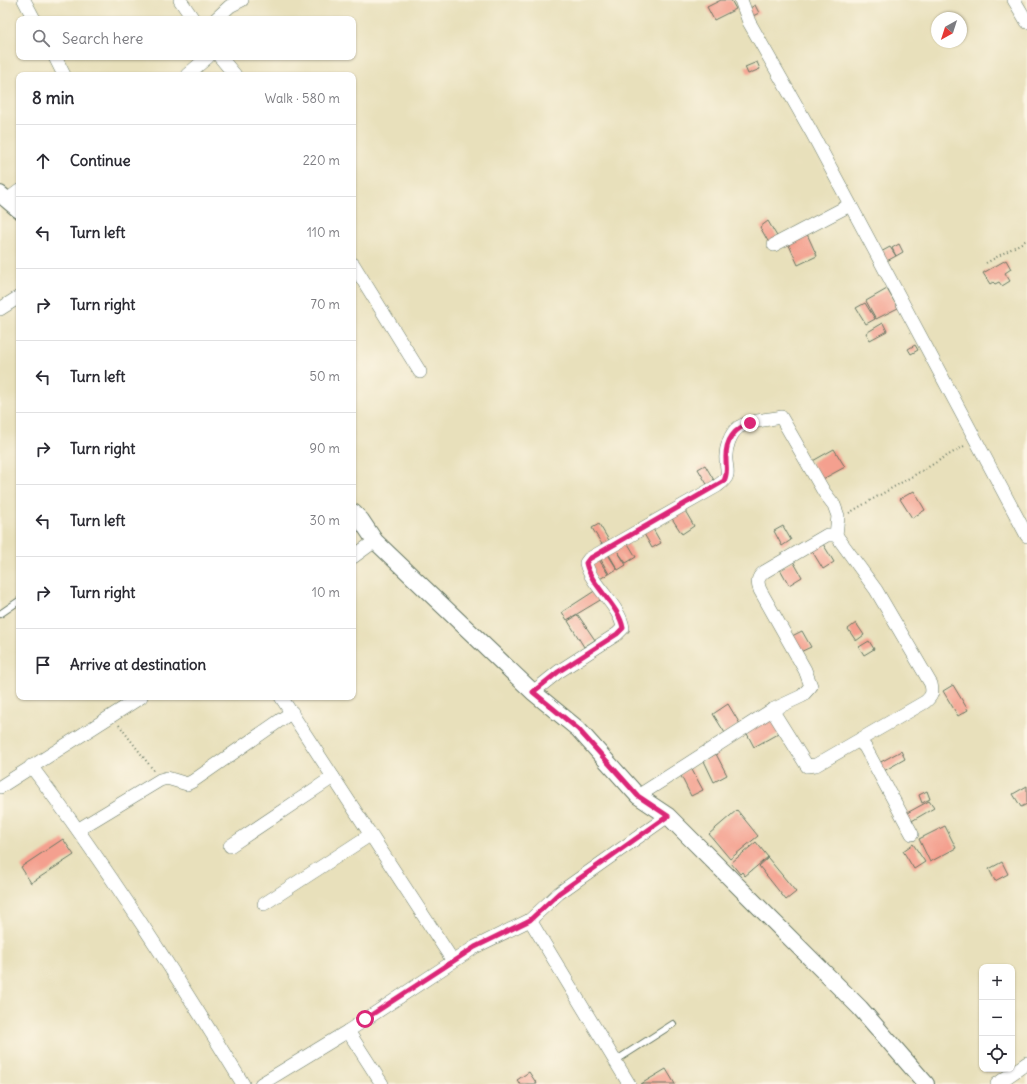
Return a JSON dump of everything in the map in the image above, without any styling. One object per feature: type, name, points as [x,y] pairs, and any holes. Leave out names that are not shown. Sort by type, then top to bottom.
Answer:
[{"type":"street","points":[[24,0],[32,16]]},
{"type":"street","points":[[180,0],[191,16]]},
{"type":"street","points":[[219,16],[230,6],[242,0]]},
{"type":"street","points":[[741,0],[749,22],[850,205],[1027,536]]},
{"type":"street","points":[[1014,0],[1027,22]]},
{"type":"street","points":[[56,60],[62,72]]},
{"type":"street","points":[[190,72],[204,60]]},
{"type":"street","points":[[222,60],[232,72]]},
{"type":"street","points":[[774,245],[850,205]]},
{"type":"street","points":[[356,269],[420,372]]},
{"type":"street","points":[[0,309],[16,299]]},
{"type":"street","points":[[533,692],[564,668],[617,634],[623,628],[605,595],[587,569],[586,563],[589,559],[724,481],[728,475],[726,458],[727,447],[732,435],[738,427],[781,417],[824,492],[834,505],[838,516],[836,534],[876,590],[931,684],[933,691],[931,696],[925,702],[816,765],[807,766],[772,710]]},
{"type":"street","points":[[356,515],[361,520],[375,542],[533,692],[578,729],[638,796],[668,816],[860,1008],[926,1084]]},
{"type":"street","points":[[638,796],[772,710],[802,696],[811,686],[805,670],[760,590],[758,582],[759,577],[828,535],[836,534]]},
{"type":"street","points":[[356,555],[375,542]]},
{"type":"street","points":[[0,787],[137,700]]},
{"type":"street","points":[[283,700],[453,961]]},
{"type":"street","points":[[79,829],[160,780],[167,778],[187,784],[193,781],[292,712]]},
{"type":"street","points":[[861,739],[861,743],[865,747],[912,834]]},
{"type":"street","points":[[31,766],[79,829],[141,922],[243,1084]]},
{"type":"street","points":[[230,846],[333,777]]},
{"type":"street","points":[[261,1084],[348,1031],[475,947],[530,920],[559,893],[668,816]]},
{"type":"street","points":[[264,904],[370,835]]},
{"type":"street","points":[[530,920],[630,1084]]},
{"type":"street","points":[[348,1031],[382,1084]]},
{"type":"street","points":[[998,1084],[1027,1063]]},
{"type":"lane","points":[[0,614],[16,603]]},
{"type":"lane","points":[[615,1061],[673,1024]]},
{"type":"path","points":[[986,263],[1027,240]]},
{"type":"path","points":[[837,520],[976,440]]},
{"type":"path","points":[[113,715],[160,780]]},
{"type":"building","points":[[721,0],[731,0],[736,9],[714,20],[707,7]]},
{"type":"building","points":[[755,5],[759,13],[751,17],[747,10]]},
{"type":"building","points":[[757,62],[760,69],[748,74],[745,67]]},
{"type":"building","points":[[768,221],[778,238],[769,243],[760,227]]},
{"type":"building","points":[[807,234],[817,256],[798,265],[788,243]]},
{"type":"building","points":[[899,244],[903,252],[896,256],[892,248]]},
{"type":"building","points":[[890,247],[896,256],[883,263],[877,254]]},
{"type":"building","points":[[1006,260],[1011,269],[1005,273],[1010,281],[1002,286],[999,282],[995,284],[993,282],[990,284],[983,273]]},
{"type":"building","points":[[887,289],[898,308],[876,319],[866,301]]},
{"type":"building","points":[[865,303],[875,319],[866,324],[856,308]]},
{"type":"building","points":[[883,323],[887,331],[870,340],[866,333]]},
{"type":"building","points":[[915,345],[918,350],[911,354],[908,349]]},
{"type":"building","points":[[834,449],[845,467],[821,480],[811,462]]},
{"type":"building","points":[[705,465],[715,482],[708,486],[698,469]]},
{"type":"building","points":[[914,491],[925,510],[912,518],[900,499]]},
{"type":"building","points":[[684,509],[694,526],[682,534],[671,517]]},
{"type":"building","points":[[599,524],[610,542],[603,546],[592,528]]},
{"type":"building","points":[[783,526],[791,540],[782,546],[774,531]]},
{"type":"building","points":[[652,527],[661,543],[652,548],[643,532]]},
{"type":"building","points":[[627,542],[636,557],[626,563],[618,552],[626,565],[618,570],[608,553]]},
{"type":"building","points":[[823,544],[834,562],[823,569],[812,551]]},
{"type":"building","points":[[607,553],[617,569],[609,574],[600,558]]},
{"type":"building","points":[[598,558],[608,574],[598,580],[588,563]]},
{"type":"building","points":[[793,561],[802,577],[789,585],[780,569]]},
{"type":"building","points":[[596,590],[602,599],[567,620],[562,612]]},
{"type":"building","points":[[578,615],[595,640],[584,647],[568,621]]},
{"type":"building","points":[[856,623],[864,635],[856,641],[848,629]]},
{"type":"building","points":[[802,631],[811,647],[798,653],[790,637]]},
{"type":"building","points":[[869,641],[874,649],[864,655],[859,647]]},
{"type":"building","points":[[953,685],[968,710],[958,716],[943,691]]},
{"type":"building","points":[[728,704],[740,724],[725,733],[713,714]]},
{"type":"building","points":[[771,714],[781,732],[754,747],[744,728]]},
{"type":"building","points":[[901,751],[905,759],[882,772],[877,764]]},
{"type":"building","points":[[716,754],[727,775],[714,782],[704,761]]},
{"type":"building","points":[[691,768],[703,790],[691,796],[680,774]]},
{"type":"building","points":[[1027,786],[1027,804],[1021,807],[1013,794]]},
{"type":"building","points":[[927,791],[930,799],[922,803],[919,795]]},
{"type":"building","points":[[929,801],[934,808],[910,822],[905,814]]},
{"type":"building","points":[[737,810],[758,836],[730,859],[709,834]]},
{"type":"building","points":[[945,826],[956,848],[930,862],[919,839]]},
{"type":"building","points":[[63,839],[74,855],[31,883],[21,867]]},
{"type":"building","points":[[756,842],[768,857],[745,876],[742,872],[740,874],[731,863]]},
{"type":"building","points":[[913,844],[925,862],[914,869],[903,851]]},
{"type":"building","points":[[768,858],[796,892],[786,900],[759,866]]},
{"type":"building","points":[[1002,862],[1008,874],[995,881],[989,869]]},
{"type":"building","points":[[666,1069],[675,1084],[641,1084]]},
{"type":"building","points":[[529,1072],[537,1084],[520,1084],[517,1080]]},
{"type":"route","points":[[365,1019],[475,947],[530,920],[559,893],[615,855],[668,816],[638,796],[578,729],[533,692],[558,672],[617,634],[623,628],[605,595],[587,569],[586,563],[589,559],[724,481],[728,475],[726,458],[727,447],[732,435],[738,427],[750,423]]}]
